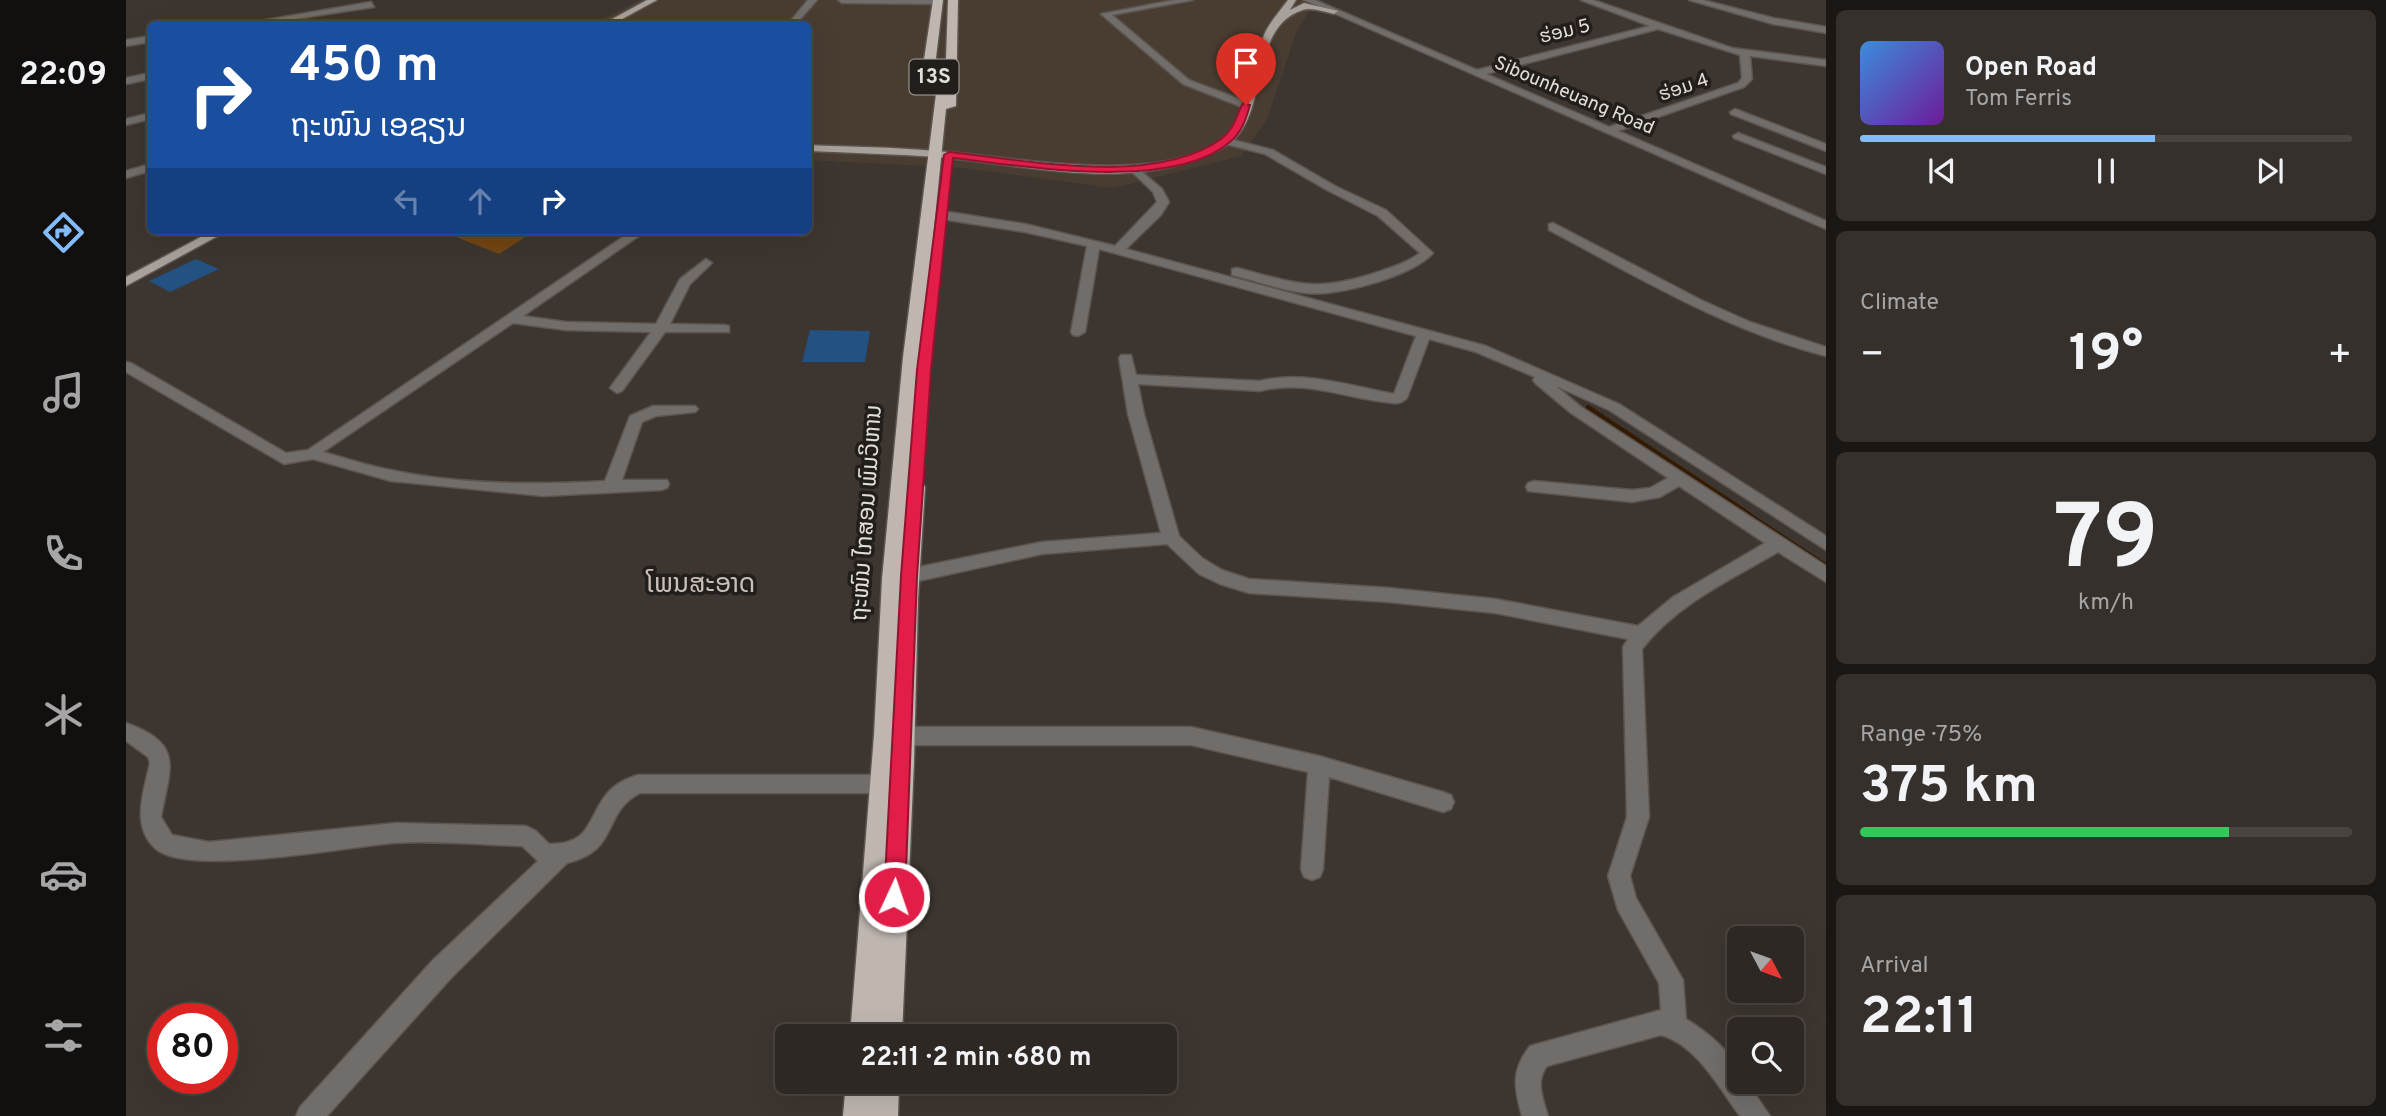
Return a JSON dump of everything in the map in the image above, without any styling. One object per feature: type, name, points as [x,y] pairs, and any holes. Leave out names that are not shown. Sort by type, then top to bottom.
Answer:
[{"type":"highway","name":"ຖະໜົນ ໄກສອນ ພົມວິຫານ","points":[[865,1024],[894,566],[912,357],[942,154],[953,0]]},
{"type":"highway","name":"ຖະໜົນ ໄກສອນ ພົມວິຫານ","points":[[888,1024],[909,576],[924,370],[942,215],[942,94],[929,66],[938,1]]},
{"type":"highway","points":[[859,1116],[861,1094]]},
{"type":"highway","points":[[883,1116],[884,1094]]},
{"type":"main road","points":[[613,21],[653,0]]},
{"type":"main road","points":[[812,148],[942,154],[1084,170],[1154,167],[1196,156],[1226,141],[1239,125],[1266,40],[1276,20],[1292,0]]},
{"type":"main road","points":[[1276,20],[1304,6],[1334,11]]},
{"type":"main road","points":[[126,282],[214,235]]},
{"type":"street","points":[[795,21],[813,0]]},
{"type":"street","points":[[842,0],[938,1]]},
{"type":"street","points":[[1189,0],[1105,14],[1186,82],[1246,105]]},
{"type":"street","name":"Sibounheuang Road","points":[[1308,0],[1826,225]]},
{"type":"street","points":[[1586,0],[1745,54],[1826,63]]},
{"type":"street","points":[[1693,0],[1773,21],[1826,30]]},
{"type":"street","points":[[267,21],[371,5]]},
{"type":"street","name":"ຮ່ອມ 5","points":[[1477,73],[1662,25]]},
{"type":"street","points":[[126,43],[147,40]]},
{"type":"street","name":"ຮ່ອມ 4","points":[[1611,130],[1728,92],[1747,79],[1745,54]]},
{"type":"street","points":[[126,81],[147,77]]},
{"type":"street","points":[[1735,112],[1826,148]]},
{"type":"street","points":[[126,121],[147,117]]},
{"type":"street","points":[[1738,136],[1826,171]]},
{"type":"street","points":[[942,215],[1121,247],[1318,290],[1397,270],[1422,260],[1427,253],[1382,213],[1331,188],[1269,152],[1226,141]]},
{"type":"street","points":[[126,175],[147,168]]},
{"type":"street","points":[[1121,247],[1157,212],[1163,202],[1158,191],[1135,169]]},
{"type":"street","points":[[1553,227],[1696,303],[1745,325],[1826,352]]},
{"type":"street","points":[[313,454],[316,449],[633,235]]},
{"type":"street","points":[[1078,332],[1094,244]]},
{"type":"street","points":[[1121,247],[1481,349],[1567,384],[1614,407],[1826,544]]},
{"type":"street","points":[[617,388],[660,329],[685,282],[705,262]]},
{"type":"street","points":[[509,318],[566,326],[724,329]]},
{"type":"street","points":[[1129,379],[1260,386],[1279,381],[1325,385],[1395,399],[1400,398],[1424,334]]},
{"type":"street","points":[[1126,358],[1129,379],[1171,538],[1199,567],[1234,583],[1249,586],[1389,595],[1495,606],[1642,634]]},
{"type":"street","points":[[126,366],[284,459],[313,454],[391,476],[456,484],[543,489],[662,484]]},
{"type":"street","points":[[1529,370],[1576,410],[1826,575]]},
{"type":"street","points":[[611,488],[635,419],[653,411],[690,409]]},
{"type":"street","points":[[1534,487],[1632,496],[1654,493],[1679,479]]},
{"type":"street","points":[[909,576],[1042,548],[1171,538]]},
{"type":"street","points":[[1674,1023],[1671,980],[1626,902],[1619,876],[1638,817],[1632,647],[1642,634],[1670,610],[1778,544]]},
{"type":"street","points":[[126,732],[138,737],[158,752],[160,764],[150,817],[155,831],[164,842],[174,847],[209,852],[404,833],[526,836],[542,852],[561,854],[587,848],[594,840],[614,799],[629,787],[638,784],[882,784]]},
{"type":"street","points":[[902,736],[1191,736],[1319,765],[1443,802]]},
{"type":"street","points":[[1312,869],[1319,765]]},
{"type":"street","points":[[309,1116],[442,970],[561,854]]},
{"type":"street","points":[[1535,1116],[1525,1081],[1529,1066],[1539,1055],[1661,1022],[1674,1023],[1690,1033],[1757,1116]]},
{"type":"shaded area","points":[[640,0],[1308,0],[1315,3],[1297,30],[1267,119],[1241,156],[1113,188],[963,168],[812,160],[812,21],[599,21]]},
{"type":"shaded area","points":[[451,235],[529,235],[499,254]]},
{"type":"building","points":[[196,259],[219,269],[170,292],[149,281]]},
{"type":"building","points":[[810,330],[870,331],[865,362],[802,362]]},
{"type":"waterway","points":[[1588,407],[1749,514]]},
{"type":"waterway","points":[[1746,513],[1826,566]]},
{"type":"district","name":"ໂພນສະອາດ","points":[[701,585]]},
{"type":"route","points":[[894,897],[902,762],[907,599],[924,370],[949,155],[1084,170],[1154,167],[1196,156],[1226,141],[1239,125],[1246,105]]}]
